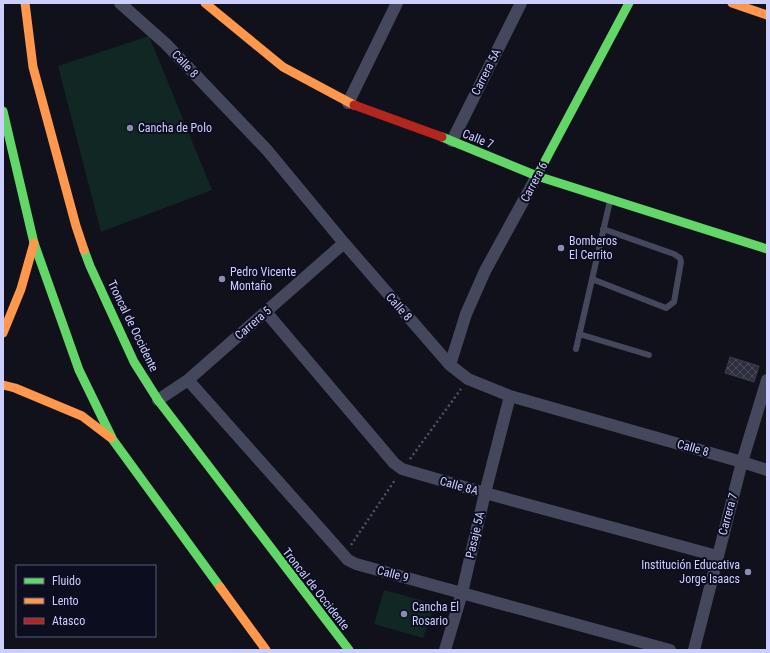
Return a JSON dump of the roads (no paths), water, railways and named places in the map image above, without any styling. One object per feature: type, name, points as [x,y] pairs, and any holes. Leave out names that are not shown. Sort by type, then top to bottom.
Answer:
[{"type":"main road","name":"Troncal de Occidente","points":[[25,3],[33,67],[76,226],[90,266],[134,362],[158,400],[349,650]]},
{"type":"main road","name":"Calle 7","points":[[205,3],[283,67],[348,104],[452,141],[537,176],[767,249]]},
{"type":"main road","name":"Carrera 6","points":[[537,176],[629,3]]},
{"type":"main road","points":[[732,3],[767,15]]},
{"type":"main road","points":[[3,111],[34,243],[80,370],[113,440],[266,650]]},
{"type":"main road","points":[[3,333],[25,279],[34,243]]},
{"type":"main road","points":[[3,385],[15,388],[82,416],[113,440]]},
{"type":"street","name":"Calle 8","points":[[120,3],[166,44],[267,150],[344,243],[450,366],[468,380],[510,396],[767,470]]},
{"type":"street","points":[[348,104],[397,3]]},
{"type":"street","name":"Carrera 5A","points":[[452,141],[521,3]]},
{"type":"street","name":"Carrera 6","points":[[450,366],[466,314],[485,271],[537,176]]},
{"type":"street","name":"Carrera 5","points":[[158,400],[188,380],[344,243]]},
{"type":"street","name":"Calle 8A","points":[[266,312],[394,463],[402,469],[717,556]]},
{"type":"street","name":"Calle 9","points":[[188,380],[348,560],[356,564],[670,650]]},
{"type":"street","name":"Carrera 7","points":[[694,650],[742,462],[767,380]]},
{"type":"street","name":"Pasaje 5A","points":[[445,650],[462,592],[485,493],[510,396]]},
{"type":"lane","points":[[576,349],[610,199]]},
{"type":"lane","points":[[592,279],[666,308],[674,302],[681,262],[680,258],[674,254],[603,229]]},
{"type":"lane","points":[[579,334],[649,355]]},
{"type":"place","name":"Cancha de Polo","points":[[130,128]]},
{"type":"place","name":"Bomberos El Cerrito","points":[[561,248]]},
{"type":"place","name":"Pedro Vicente Montaño","points":[[222,279]]},
{"type":"place","name":"Institución Educativa Jorge Isaacs","points":[[748,572]]},
{"type":"place","name":"Cancha El Rosario","points":[[404,614]]}]
